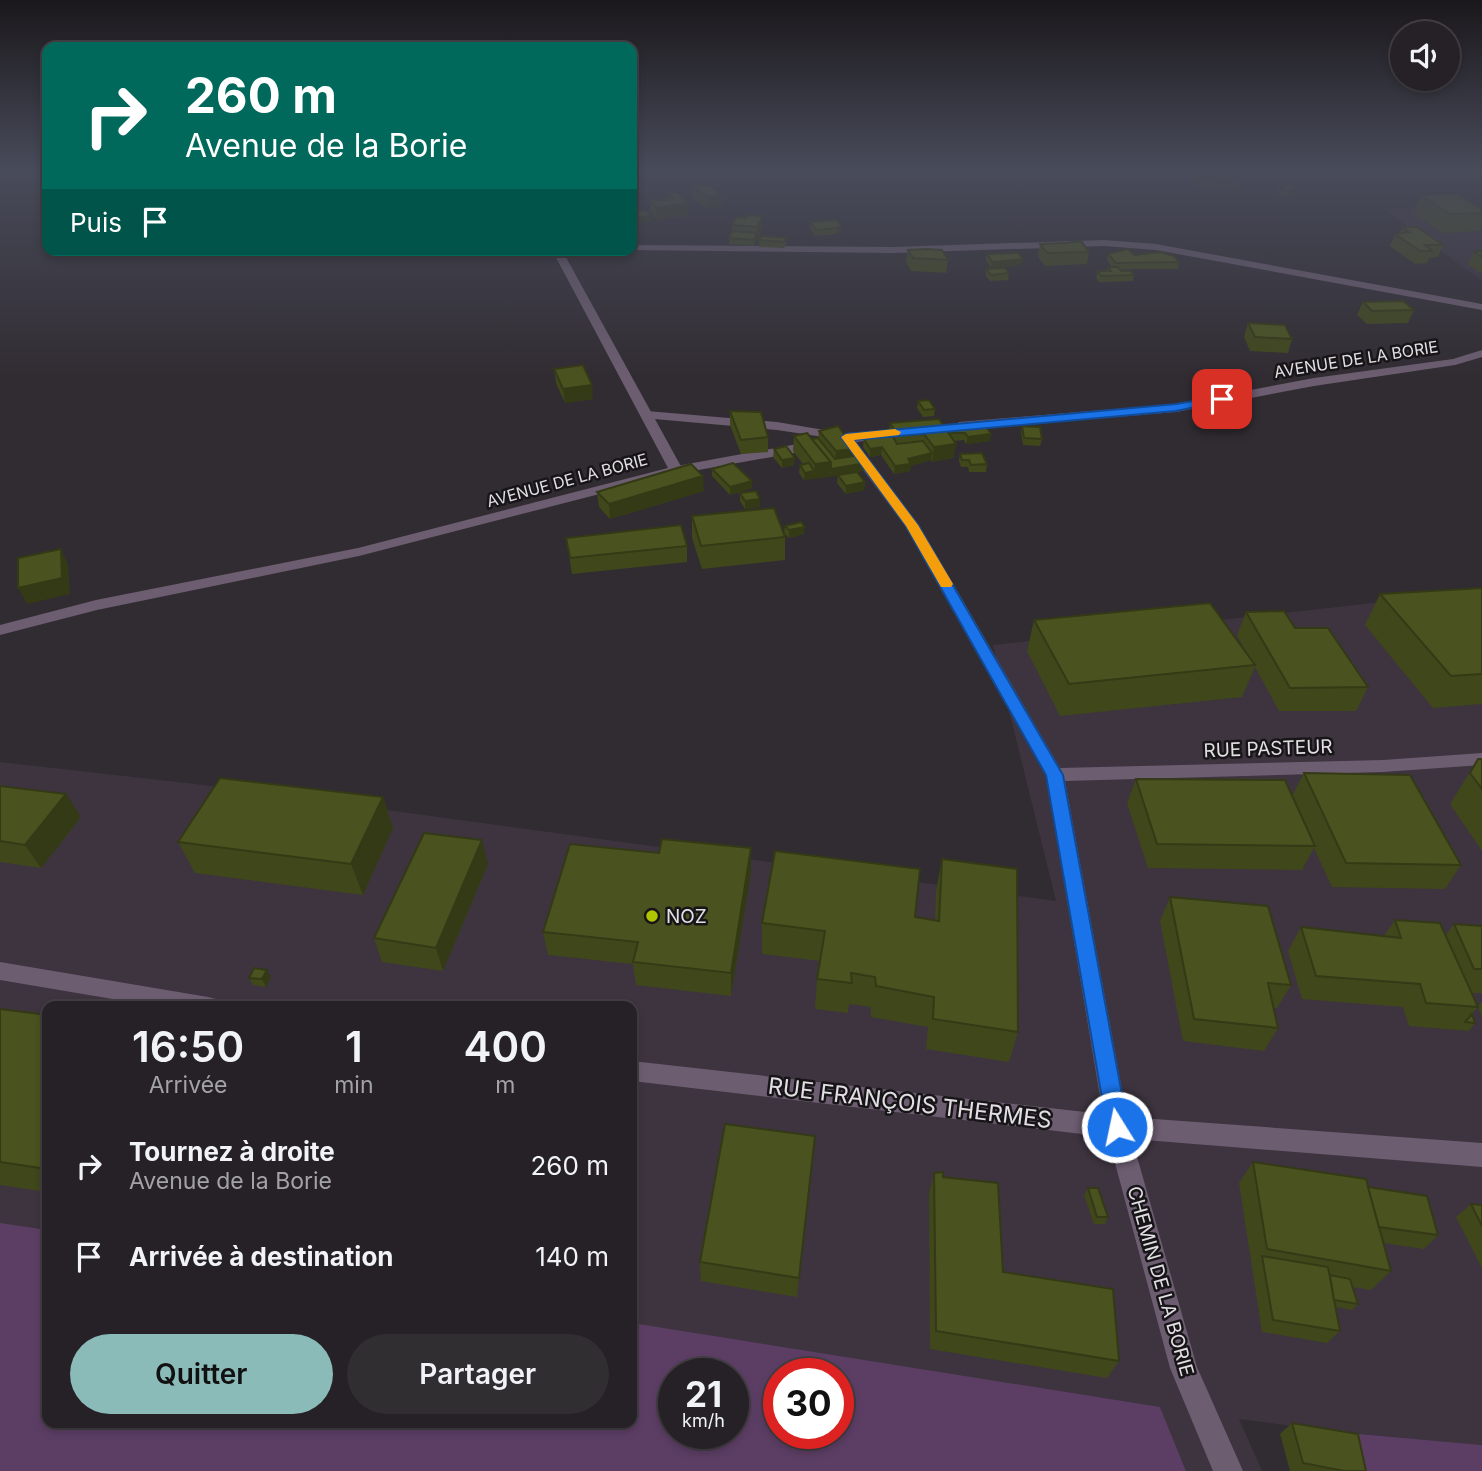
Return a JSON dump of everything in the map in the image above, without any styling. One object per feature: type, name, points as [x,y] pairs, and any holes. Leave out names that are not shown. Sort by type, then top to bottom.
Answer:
[{"type":"street","points":[[637,248],[894,250],[1104,243],[1156,247],[1482,307]]},
{"type":"street","points":[[560,256],[676,470]]},
{"type":"street","name":"AVENUE DE LA BORIE","points":[[0,630],[96,605],[359,552],[676,470],[761,457],[846,437],[1176,408],[1314,382],[1455,362],[1482,353]]},
{"type":"street","points":[[647,415],[778,426],[846,437]]},
{"type":"street","name":"CHEMIN DE LA BORIE","points":[[846,437],[912,525],[1055,775],[1117,1127],[1184,1368],[1228,1471]]},
{"type":"street","name":"RUE PASTEUR","points":[[1055,775],[1383,766],[1482,759]]},
{"type":"street","points":[[0,971],[178,1001]]},
{"type":"street","name":"RUE FRANÇOIS THERMES","points":[[637,1072],[1117,1127],[1482,1156]]},
{"type":"shaded area","points":[[1426,240],[1482,240],[1482,281]]},
{"type":"shaded area","points":[[1482,591],[1482,1445],[1348,1433],[1239,1419],[1262,1471],[1186,1471],[1160,1407],[854,1363],[854,1358],[820,1358],[637,1332],[637,1001],[42,1001],[42,1247],[0,1241],[0,762],[195,784],[1056,901],[993,645]]},
{"type":"shaded area","points":[[0,1223],[42,1229],[42,1428],[637,1428],[637,1324],[852,1358],[763,1358],[763,1449],[854,1449],[854,1358],[1160,1407],[1186,1471],[0,1471]]},
{"type":"shaded area","points":[[1348,1433],[1482,1445],[1482,1471],[1352,1471]]},
{"type":"building","points":[[759,240],[785,240],[784,242]]},
{"type":"building","points":[[1403,240],[1435,240],[1443,245],[1425,245],[1432,251],[1420,251]]},
{"type":"building","points":[[1081,241],[1089,252],[1047,253],[1040,244],[1066,243]]},
{"type":"building","points":[[1128,249],[1134,255],[1161,252],[1174,256],[1179,262],[1116,263],[1108,254]]},
{"type":"building","points":[[908,250],[942,250],[948,260],[913,258]]},
{"type":"building","points":[[1018,253],[1023,259],[992,262],[987,254]]},
{"type":"building","points":[[1108,267],[1131,271],[1134,275],[1101,276],[1098,271],[1111,271]]},
{"type":"building","points":[[1005,268],[1009,273],[991,275],[986,269]]},
{"type":"building","points":[[1403,301],[1414,310],[1372,311],[1363,302]]},
{"type":"building","points":[[1248,323],[1285,325],[1292,339],[1255,337]]},
{"type":"building","points":[[583,365],[592,385],[563,389],[554,369]]},
{"type":"building","points":[[929,400],[935,409],[924,410],[918,401]]},
{"type":"building","points":[[730,411],[761,412],[768,437],[741,440]]},
{"type":"building","points":[[939,419],[956,444],[934,447],[924,434],[898,436],[890,423]]},
{"type":"building","points":[[983,422],[991,434],[968,437],[965,433],[949,433],[944,426]]},
{"type":"building","points":[[838,426],[855,449],[836,451],[819,431]]},
{"type":"building","points":[[1022,426],[1040,427],[1042,439],[1024,438]]},
{"type":"building","points":[[807,433],[831,462],[815,464],[794,436]]},
{"type":"building","points":[[892,435],[897,444],[923,441],[932,453],[908,459],[911,464],[895,466],[882,447],[870,449],[864,439]]},
{"type":"building","points":[[818,438],[835,459],[860,455],[866,463],[831,469],[831,462],[812,439]]},
{"type":"building","points":[[786,446],[795,458],[782,460],[774,449]]},
{"type":"building","points":[[982,453],[987,464],[971,465],[969,460],[962,460],[960,454]]},
{"type":"building","points":[[733,463],[752,481],[730,487],[712,469]]},
{"type":"building","points":[[809,463],[814,471],[805,473],[800,465]]},
{"type":"building","points":[[691,464],[703,476],[609,504],[597,492]]},
{"type":"building","points":[[857,472],[865,482],[846,486],[838,475]]},
{"type":"building","points":[[756,491],[760,499],[745,501],[740,493]]},
{"type":"building","points":[[774,508],[785,537],[701,546],[692,516]]},
{"type":"building","points":[[801,522],[805,527],[789,530],[785,526]]},
{"type":"building","points":[[681,525],[687,546],[570,558],[566,538]]},
{"type":"building","points":[[61,549],[62,578],[18,588],[18,558]]},
{"type":"building","points":[[1482,588],[1482,674],[1451,676],[1380,594]]},
{"type":"building","points":[[1210,603],[1255,665],[1069,684],[1034,620]]},
{"type":"building","points":[[1284,611],[1295,628],[1328,628],[1368,687],[1290,688],[1246,612]]},
{"type":"building","points":[[1478,759],[1482,759],[1482,789],[1470,773]]},
{"type":"building","points":[[1304,773],[1410,775],[1461,865],[1346,863]]},
{"type":"building","points":[[220,778],[383,797],[351,864],[178,842]]},
{"type":"building","points":[[1136,779],[1285,780],[1315,846],[1157,844]]},
{"type":"building","points":[[0,786],[66,794],[25,845],[0,841]]},
{"type":"building","points":[[424,833],[482,840],[436,948],[374,938]]},
{"type":"building","name":"NOZ","points":[[662,839],[751,848],[731,973],[633,962],[638,942],[543,932],[570,844],[659,853]]},
{"type":"building","points":[[775,851],[920,869],[915,917],[939,921],[942,859],[1017,869],[1018,1032],[933,1019],[934,997],[876,986],[875,977],[851,973],[852,983],[817,979],[825,931],[762,923]]},
{"type":"building","points":[[1170,897],[1268,906],[1291,985],[1268,983],[1278,1028],[1194,1019]]},
{"type":"building","points":[[1395,920],[1440,923],[1478,1007],[1426,1003],[1420,984],[1316,976],[1301,927],[1401,938]]},
{"type":"building","points":[[1454,924],[1482,926],[1482,969],[1474,969]]},
{"type":"building","points":[[254,968],[267,970],[262,979],[249,978]]},
{"type":"building","points":[[0,1009],[42,1014],[42,1168],[0,1162]]},
{"type":"building","points":[[1472,1014],[1475,1023],[1465,1022]]},
{"type":"building","points":[[725,1124],[815,1136],[799,1278],[700,1262]]},
{"type":"building","points":[[1253,1162],[1366,1179],[1391,1271],[1267,1249]]},
{"type":"building","points":[[943,1172],[943,1177],[998,1183],[1003,1272],[1113,1289],[1119,1361],[936,1331],[934,1173]]},
{"type":"building","points":[[1368,1187],[1427,1196],[1438,1235],[1379,1227]]},
{"type":"building","points":[[1088,1188],[1098,1188],[1108,1217],[1097,1217]]},
{"type":"building","points":[[1471,1204],[1482,1205],[1482,1226]]},
{"type":"building","points":[[1262,1256],[1328,1267],[1340,1331],[1273,1320]]},
{"type":"building","points":[[1330,1275],[1350,1279],[1358,1304],[1334,1300]]},
{"type":"building","points":[[1292,1423],[1358,1434],[1366,1471],[1344,1471],[1303,1463]]},
{"type":"slow traffic","points":[[895,432],[846,437],[912,525],[946,584]]},
{"type":"place","name":"NOZ","points":[[652,916]]},
{"type":"route","points":[[1117,1127],[1055,775],[912,525],[846,437],[1176,408],[1222,399]]}]
